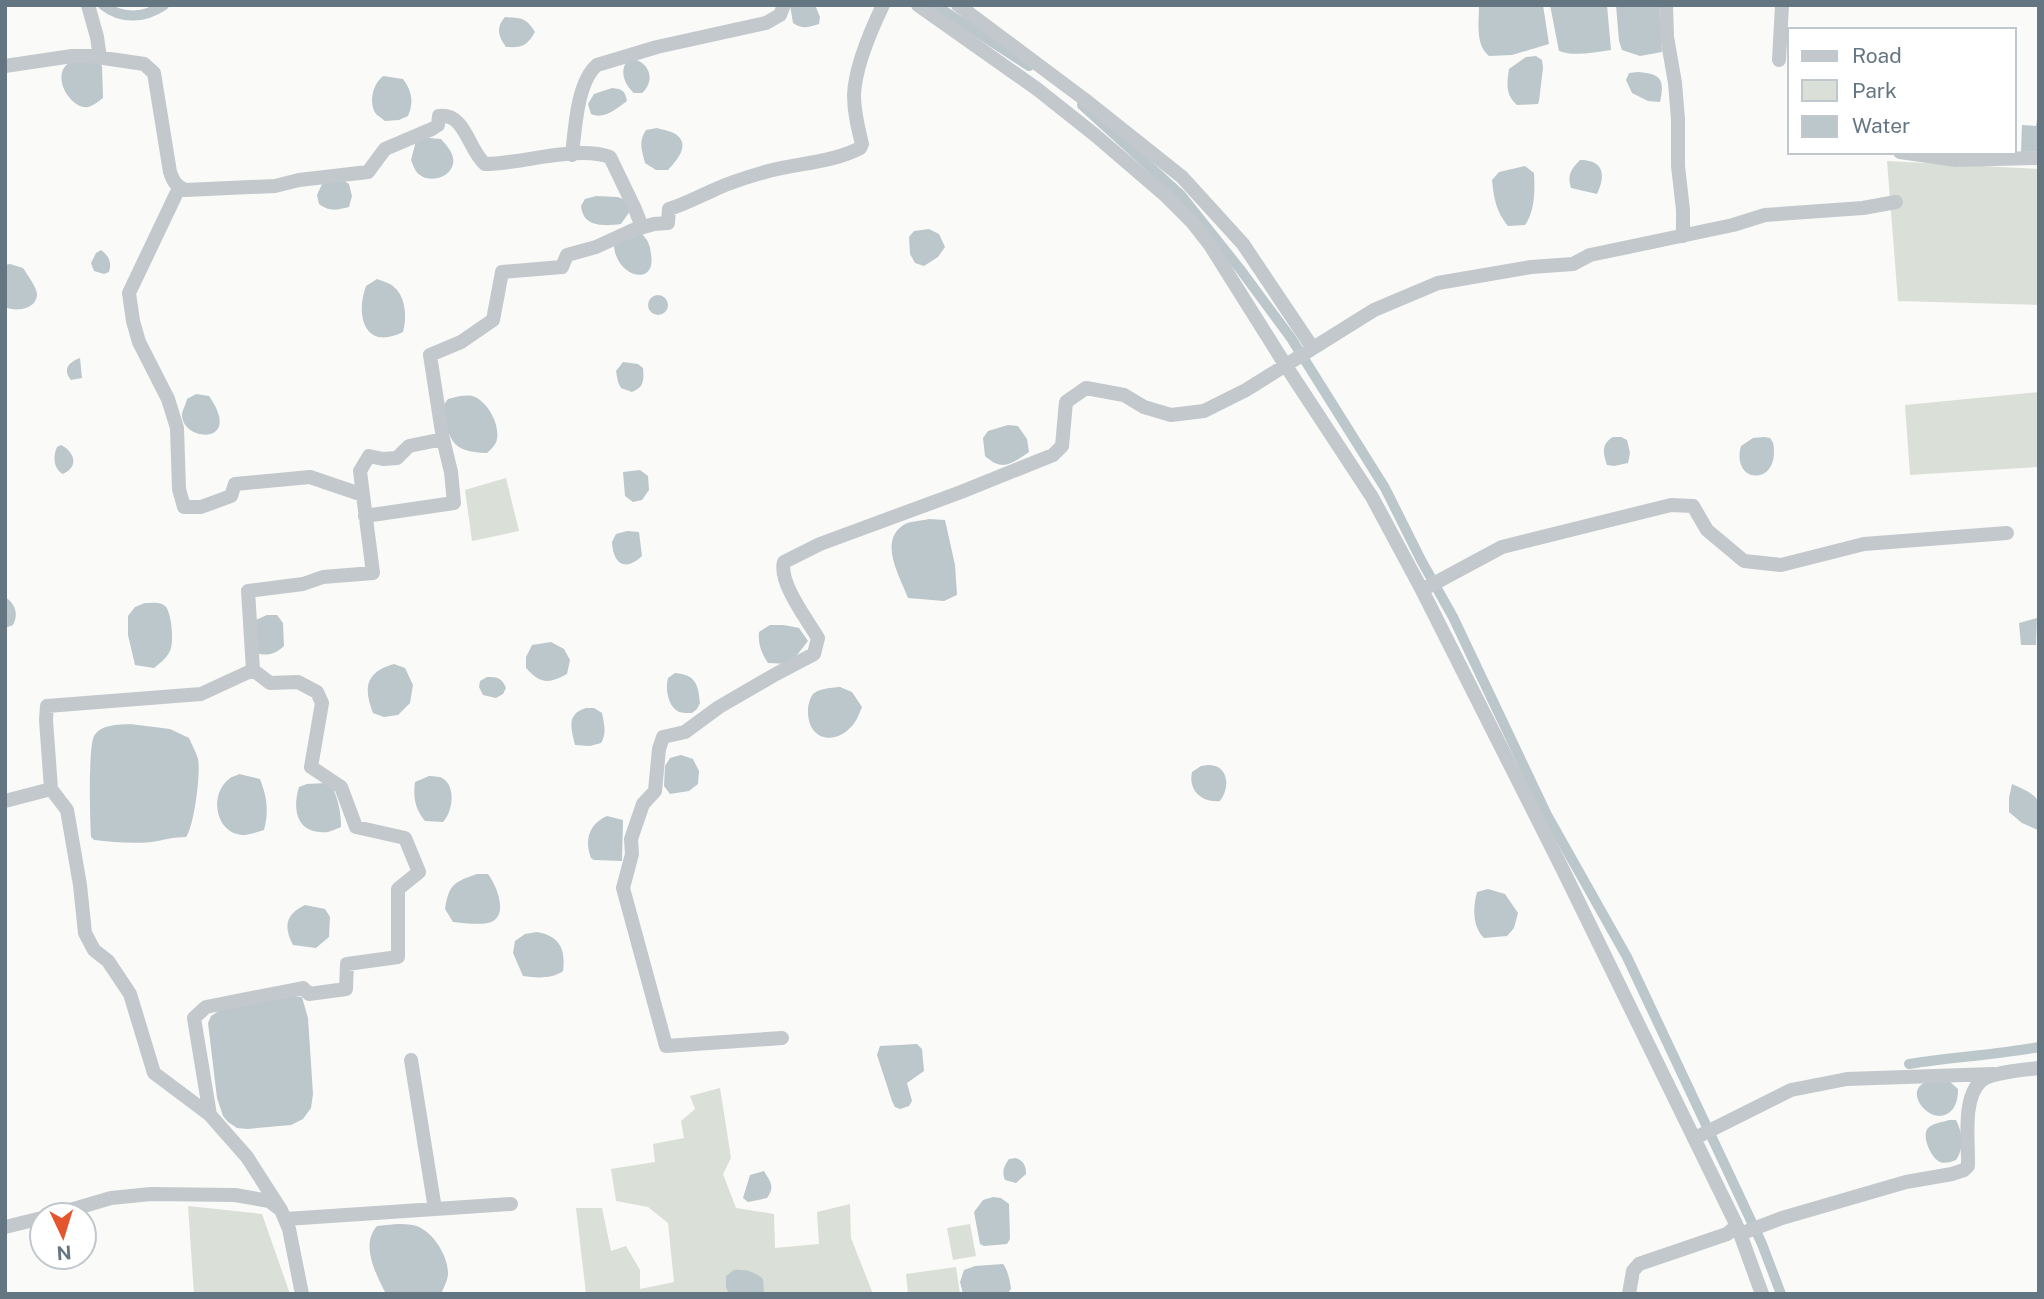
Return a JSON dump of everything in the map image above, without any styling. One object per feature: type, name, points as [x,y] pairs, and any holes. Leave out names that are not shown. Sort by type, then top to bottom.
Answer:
[{"type":"street","points":[[88,5],[100,58]]},
{"type":"street","points":[[572,155],[576,116],[584,80],[589,71],[597,65],[657,47],[766,23],[780,15],[784,5]]},
{"type":"street","points":[[365,516],[454,503],[430,355],[461,342],[493,320],[502,272],[562,267],[567,256],[642,227],[668,223],[669,209],[686,201],[772,170],[822,160],[857,150],[862,146],[855,115],[854,92],[873,25],[883,5]]},
{"type":"street","points":[[918,5],[1037,89],[1095,135],[1166,196],[1210,245],[1372,498],[1422,590],[1695,1138],[1738,1229],[1762,1294]]},
{"type":"street","points":[[958,5],[1084,99],[1182,177],[1243,244],[1311,347]]},
{"type":"street","points":[[1666,5],[1667,37],[1678,119],[1683,236]]},
{"type":"street","points":[[1779,61],[1782,5]]},
{"type":"street","points":[[5,66],[72,55],[144,64],[154,73],[170,172],[173,181],[185,190],[275,186],[292,181],[368,172],[385,149],[432,129],[442,115],[459,121],[475,153],[485,164],[572,155],[610,157],[642,227]]},
{"type":"street","points":[[1914,154],[1956,160],[2039,158]]},
{"type":"street","points":[[179,188],[129,293],[139,342],[168,399],[177,428],[179,489],[184,507],[201,508],[231,496],[235,484],[296,477],[310,477],[363,495]]},
{"type":"street","points":[[782,1038],[666,1046],[623,888],[632,854],[631,839],[643,804],[654,791],[663,737],[685,732],[737,696],[814,654],[818,638],[791,592],[783,572],[785,562],[820,544],[1053,455],[1062,446],[1066,402],[1086,388],[1124,395],[1144,407],[1171,415],[1204,411],[1246,390],[1374,310],[1438,283],[1531,267],[1573,264],[1590,255],[1734,225],[1765,215],[1863,208],[1896,202]]},
{"type":"street","points":[[211,1115],[194,1018],[206,1007],[263,995],[303,988],[309,993],[346,989],[347,964],[398,957],[398,888],[419,872],[405,838],[356,827],[341,787],[311,767],[323,703],[317,692],[298,681],[270,683],[253,670],[248,591],[303,584],[323,577],[373,573],[360,471],[369,456],[397,458],[409,446],[443,439]]},
{"type":"street","points":[[1422,590],[1502,547],[1671,505],[1693,506],[1707,530],[1744,561],[1782,565],[1864,544],[2007,534]]},
{"type":"street","points":[[253,670],[201,694],[47,706],[51,789],[67,810],[85,933],[94,950],[108,961],[131,994],[154,1073],[211,1115],[247,1157],[283,1214],[289,1229],[302,1294]]},
{"type":"street","points":[[5,801],[51,789]]},
{"type":"street","points":[[411,1060],[435,1209]]},
{"type":"street","points":[[1695,1138],[1791,1090],[1847,1079],[2005,1073],[2039,1068]]},
{"type":"street","points":[[1629,1294],[1633,1271],[1639,1264],[1727,1234],[1733,1229],[1782,1218],[1906,1182],[1964,1170],[1968,1166],[1971,1095],[1982,1080],[2005,1073]]},
{"type":"street","points":[[98,1202],[151,1194],[235,1195],[270,1201],[283,1214],[510,1204]]},
{"type":"street","points":[[5,1227],[28,1221]]},
{"type":"green space","points":[[1887,161],[2039,169],[2039,305],[1898,301]]},
{"type":"green space","points":[[2039,392],[2039,467],[1910,475],[1905,405]]},
{"type":"green space","points":[[506,478],[519,531],[472,541],[465,490]]},
{"type":"green space","points":[[720,1088],[731,1158],[723,1174],[736,1208],[774,1214],[775,1248],[819,1244],[817,1212],[850,1204],[851,1238],[873,1294],[586,1294],[576,1208],[602,1208],[611,1251],[626,1246],[640,1270],[640,1289],[674,1282],[668,1223],[648,1207],[616,1201],[611,1169],[655,1162],[653,1144],[684,1138],[681,1121],[695,1109],[690,1096]]},
{"type":"green space","points":[[188,1206],[262,1214],[290,1294],[194,1294]]},
{"type":"green space","points":[[970,1224],[976,1256],[953,1260],[947,1228]]},
{"type":"green space","points":[[956,1267],[960,1294],[908,1294],[906,1274]]},
{"type":"water","points":[[790,5],[815,5],[820,17],[819,24],[803,27],[793,23]]},
{"type":"water","points":[[1479,5],[1543,5],[1549,44],[1512,55],[1489,56],[1480,40]]},
{"type":"water","points":[[1550,5],[1607,5],[1611,50],[1578,54],[1559,51]]},
{"type":"water","points":[[1616,5],[1659,5],[1662,52],[1640,56],[1622,50]]},
{"type":"water","points":[[505,17],[523,19],[529,23],[535,32],[527,43],[506,47],[499,32]]},
{"type":"water","points":[[1536,56],[1542,60],[1543,68],[1538,104],[1517,105],[1507,84],[1509,69],[1526,57]]},
{"type":"water","points":[[633,59],[644,64],[649,73],[649,84],[642,93],[634,93],[624,78],[625,65]]},
{"type":"water","points":[[70,62],[98,62],[102,66],[103,98],[94,105],[81,106],[69,98],[62,83],[62,75]]},
{"type":"water","points":[[1629,73],[1652,74],[1660,79],[1660,102],[1648,101],[1632,93],[1626,80]]},
{"type":"water","points":[[383,76],[403,79],[406,83],[411,101],[408,116],[385,121],[376,114],[372,104],[373,94]]},
{"type":"water","points":[[612,88],[623,91],[627,101],[605,115],[591,114],[588,104],[594,94]]},
{"type":"water","points":[[2037,120],[2039,151],[2021,152],[2022,125],[2036,126]]},
{"type":"water","points":[[657,128],[673,133],[681,140],[680,154],[668,170],[656,170],[645,163],[642,139],[646,130]]},
{"type":"water","points":[[441,139],[453,157],[448,173],[434,179],[418,174],[411,160],[416,141]]},
{"type":"water","points":[[1580,160],[1594,163],[1601,170],[1602,181],[1597,194],[1571,188],[1571,172]]},
{"type":"water","points":[[1525,166],[1534,173],[1533,207],[1525,225],[1508,226],[1496,204],[1492,180],[1499,172]]},
{"type":"water","points":[[339,178],[349,184],[352,196],[349,207],[334,210],[319,204],[317,195],[323,182]]},
{"type":"water","points":[[596,196],[618,197],[627,201],[630,211],[621,224],[596,224],[586,218],[581,206],[585,199]]},
{"type":"water","points":[[929,229],[939,234],[945,247],[938,257],[924,266],[915,263],[910,254],[909,237],[914,231]]},
{"type":"water","points":[[642,234],[649,245],[651,265],[648,272],[642,275],[627,270],[621,264],[614,244]]},
{"type":"water","points":[[101,250],[110,262],[109,272],[104,274],[94,271],[91,263],[96,253]]},
{"type":"water","points":[[5,265],[23,268],[32,281],[37,294],[30,306],[14,309],[5,307]]},
{"type":"water","points":[[377,279],[394,287],[403,302],[403,332],[390,337],[372,334],[363,319],[366,286]]},
{"type":"water","points":[[658,295],[665,298],[668,305],[665,312],[658,315],[651,312],[648,305],[651,298]]},
{"type":"water","points":[[80,358],[82,378],[71,380],[67,372],[68,366]]},
{"type":"water","points":[[623,362],[638,364],[643,368],[642,383],[632,392],[621,388],[618,382],[616,371]]},
{"type":"water","points":[[196,394],[209,396],[218,412],[220,424],[216,431],[209,434],[191,430],[182,415],[187,399]]},
{"type":"water","points":[[460,396],[478,398],[494,420],[497,439],[487,453],[465,450],[450,436],[442,407],[448,399]]},
{"type":"water","points":[[1008,425],[1018,426],[1027,439],[1029,452],[1012,463],[997,464],[985,456],[983,438],[988,431]]},
{"type":"water","points":[[1613,437],[1627,440],[1630,453],[1628,463],[1607,465],[1604,449]]},
{"type":"water","points":[[1753,438],[1770,438],[1773,443],[1772,464],[1760,475],[1747,473],[1740,458],[1741,446]]},
{"type":"water","points":[[61,445],[69,451],[73,460],[71,467],[63,474],[57,469],[55,462],[57,447]]},
{"type":"water","points":[[640,470],[648,476],[649,490],[642,500],[633,502],[625,496],[623,472]]},
{"type":"water","points":[[929,519],[945,520],[955,565],[957,595],[944,601],[908,598],[893,560],[892,541],[895,533],[905,524]]},
{"type":"water","points":[[639,532],[642,556],[630,564],[617,560],[612,542],[616,534]]},
{"type":"water","points":[[5,597],[14,606],[16,613],[13,625],[5,628]]},
{"type":"water","points":[[145,603],[164,605],[171,622],[170,651],[154,668],[135,665],[128,635],[128,616],[135,607]]},
{"type":"water","points":[[267,615],[277,615],[283,623],[284,646],[264,655],[257,653],[256,620]]},
{"type":"water","points":[[2037,618],[2036,645],[2021,645],[2019,623]]},
{"type":"water","points":[[770,625],[799,628],[808,641],[790,664],[768,663],[760,645],[759,632]]},
{"type":"water","points":[[551,642],[564,649],[570,660],[567,674],[555,680],[540,680],[526,668],[526,657],[532,645]]},
{"type":"water","points":[[394,664],[405,668],[413,685],[410,703],[398,715],[384,717],[373,713],[368,696],[369,682],[378,671]]},
{"type":"water","points":[[675,673],[692,678],[697,686],[700,703],[692,713],[675,710],[670,702],[667,682]]},
{"type":"water","points":[[487,677],[501,680],[506,688],[503,694],[496,698],[483,695],[479,687],[480,681]]},
{"type":"water","points":[[840,687],[852,692],[862,707],[856,720],[841,735],[818,735],[809,721],[809,702],[813,694],[819,691]]},
{"type":"water","points":[[586,708],[594,708],[602,713],[604,736],[601,743],[590,746],[575,745],[571,727],[573,718]]},
{"type":"water","points":[[130,724],[170,729],[189,738],[198,759],[199,775],[194,811],[186,837],[137,843],[94,840],[91,837],[90,769],[94,736],[105,727]]},
{"type":"water","points":[[681,755],[693,759],[699,771],[698,784],[689,791],[670,794],[664,786],[665,766],[670,758]]},
{"type":"water","points":[[1208,765],[1220,768],[1226,777],[1226,789],[1220,801],[1202,798],[1192,785],[1192,772]]},
{"type":"water","points":[[239,774],[260,779],[267,804],[264,830],[242,835],[233,833],[221,820],[217,803],[219,794],[229,779]]},
{"type":"water","points":[[429,776],[440,777],[451,792],[451,805],[443,822],[425,821],[417,807],[415,782]]},
{"type":"water","points":[[325,783],[332,786],[336,796],[341,827],[319,832],[305,827],[301,822],[296,802],[299,787]]},
{"type":"water","points":[[2012,784],[2034,796],[2040,805],[2038,830],[2022,823],[2009,812]]},
{"type":"water","points":[[607,816],[623,820],[622,861],[591,858],[588,845],[590,833],[596,823]]},
{"type":"water","points":[[477,874],[488,874],[491,879],[500,901],[499,915],[488,923],[453,922],[445,909],[448,894],[458,882]]},
{"type":"water","points":[[1488,889],[1505,894],[1518,913],[1514,928],[1507,936],[1484,938],[1477,928],[1474,910],[1477,892]]},
{"type":"water","points":[[305,905],[325,909],[330,917],[329,937],[316,948],[293,945],[288,932],[290,917]]},
{"type":"water","points":[[537,932],[551,937],[559,944],[564,963],[563,971],[559,974],[544,977],[523,976],[513,953],[515,941],[525,934]]},
{"type":"water","points":[[294,996],[302,997],[308,1018],[313,1094],[311,1108],[303,1119],[291,1125],[237,1128],[223,1116],[217,1098],[208,1023],[211,1016],[222,1009]]},
{"type":"water","points":[[917,1044],[922,1049],[924,1071],[907,1083],[912,1101],[909,1106],[900,1109],[895,1107],[892,1101],[877,1055],[880,1046]]},
{"type":"water","points":[[1930,1081],[1949,1081],[1958,1089],[1952,1110],[1936,1116],[1922,1107],[1917,1093],[1920,1086]]},
{"type":"water","points":[[1956,1120],[1961,1146],[1956,1160],[1942,1163],[1930,1152],[1926,1132],[1933,1125]]},
{"type":"water","points":[[1016,1158],[1024,1164],[1026,1174],[1016,1183],[1005,1180],[1003,1172],[1009,1159]]},
{"type":"water","points":[[764,1171],[771,1184],[767,1198],[748,1202],[743,1198],[750,1175]]},
{"type":"water","points":[[1001,1198],[1009,1204],[1010,1239],[1007,1244],[984,1246],[980,1244],[974,1212],[983,1200]]},
{"type":"water","points":[[397,1224],[425,1230],[439,1246],[446,1260],[448,1273],[441,1294],[386,1294],[371,1260],[370,1242],[377,1226]]},
{"type":"water","points":[[1003,1264],[1010,1283],[1011,1289],[1008,1293],[963,1294],[960,1282],[964,1270],[975,1266]]},
{"type":"water","points":[[734,1270],[749,1271],[760,1276],[763,1279],[764,1294],[729,1294],[726,1276]]},
{"type":"waterway","points":[[103,5],[118,13],[134,16],[149,13],[164,5]]},
{"type":"waterway","points":[[935,5],[1029,66]]},
{"type":"waterway","points":[[1082,105],[1181,195],[1240,269],[1291,338],[1385,488],[1453,617],[1547,815],[1627,957],[1762,1244],[1781,1294]]},
{"type":"waterway","points":[[1909,1064],[2039,1047]]}]
